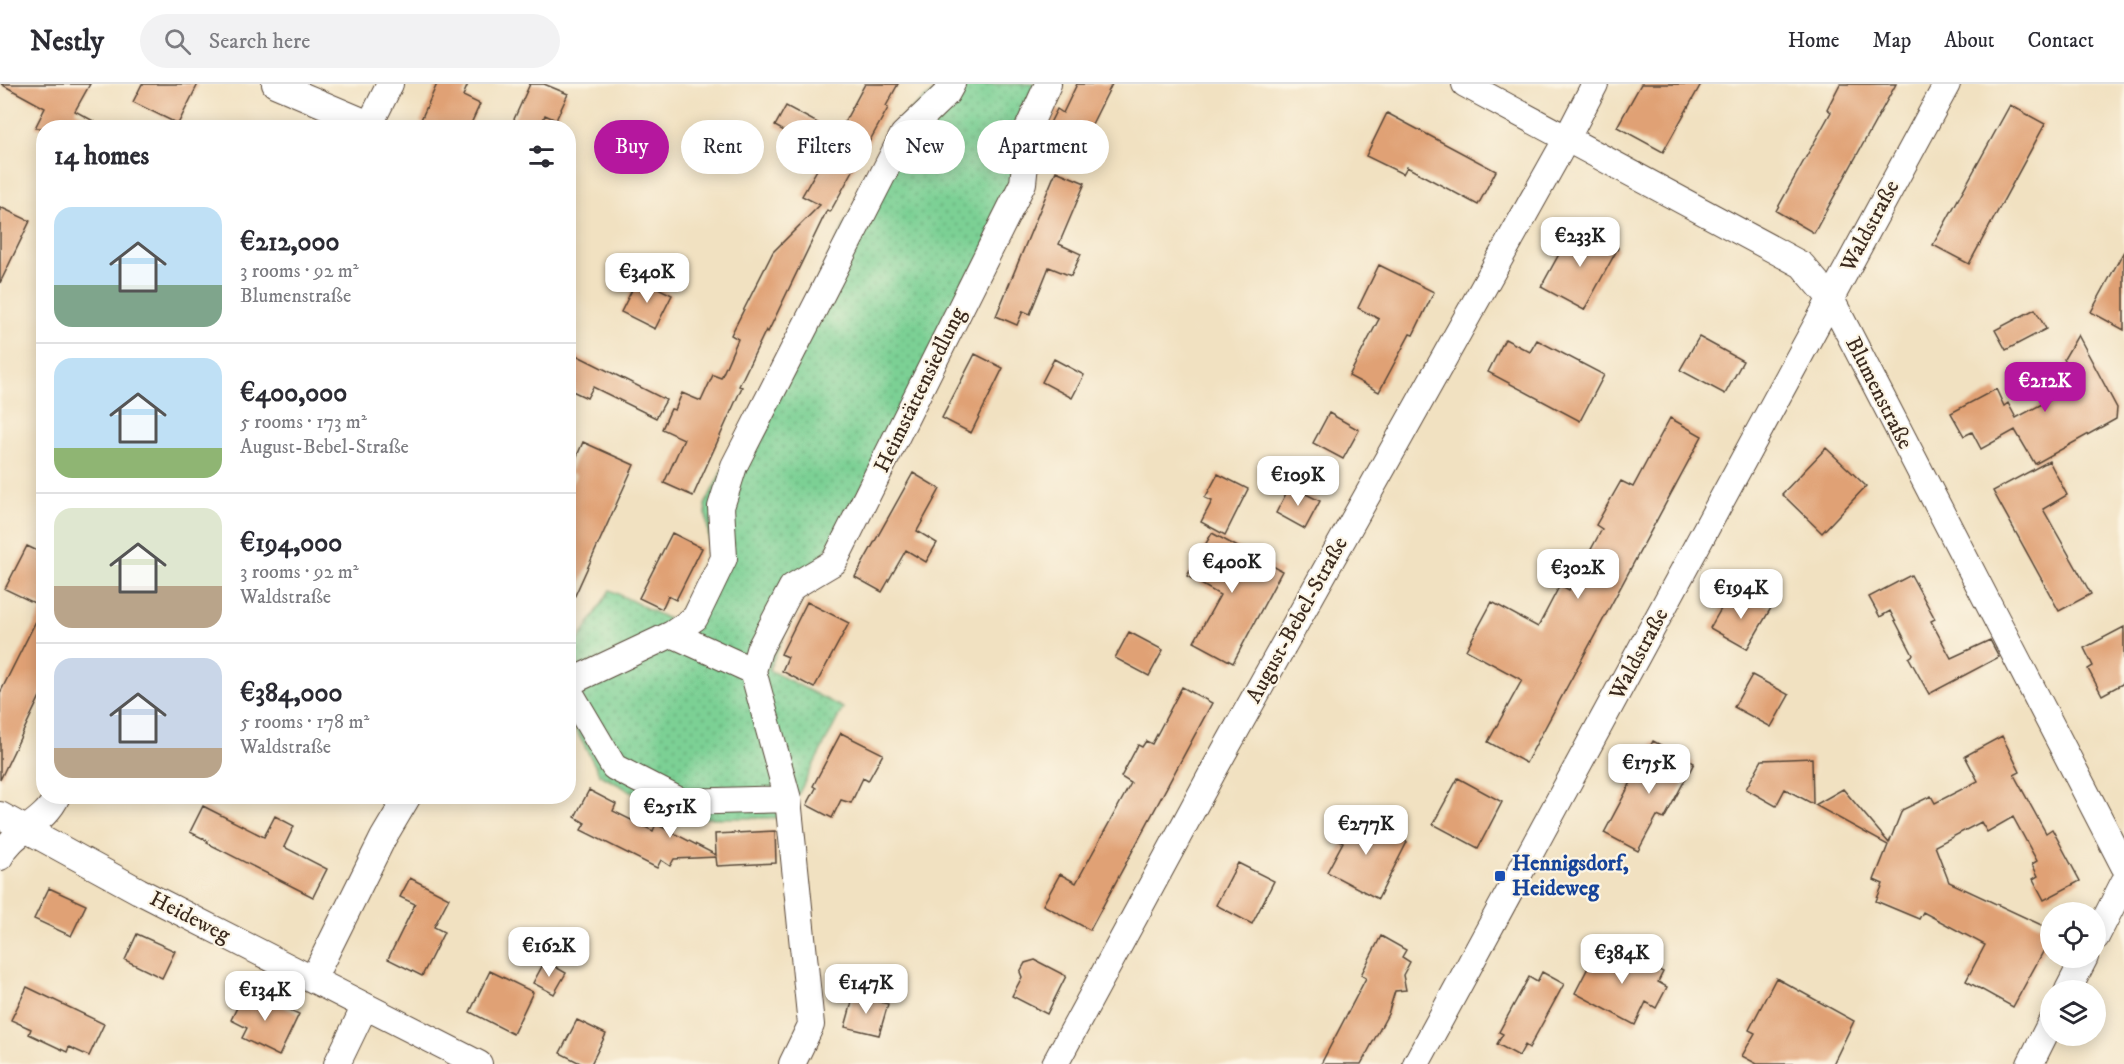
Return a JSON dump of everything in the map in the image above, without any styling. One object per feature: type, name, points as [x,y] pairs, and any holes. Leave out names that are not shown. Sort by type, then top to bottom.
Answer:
[{"type":"street","points":[[275,84],[356,120]]},
{"type":"street","points":[[372,120],[390,84]]},
{"type":"street","points":[[576,678],[672,634],[695,618],[724,558],[721,507],[740,455],[903,135],[947,93],[952,84]]},
{"type":"street","name":"Heimstättensiedlung","points":[[753,671],[759,650],[792,587],[834,562],[1023,183],[1029,126],[1048,84]]},
{"type":"street","name":"Blumenstraße","points":[[1465,84],[1802,265],[1831,299],[2124,866]]},
{"type":"street","name":"August-Bebel-Straße","points":[[1055,1064],[1216,766],[1566,140],[1595,84]]},
{"type":"street","name":"Waldstraße","points":[[1416,1064],[1947,84]]},
{"type":"street","points":[[672,634],[753,671],[788,799],[811,1025],[792,1064]]},
{"type":"street","points":[[576,703],[614,767],[682,802],[788,799]]},
{"type":"street","points":[[0,857],[6,845],[51,810],[54,804]]},
{"type":"street","points":[[313,979],[383,838],[403,804]]},
{"type":"street","name":"Heideweg","points":[[0,815],[28,828],[139,891],[480,1064]]},
{"type":"street","points":[[2106,917],[2124,882]]},
{"type":"street","points":[[337,1064],[364,1006]]},
{"type":"street","points":[[2030,1064],[2040,1044]]},
{"type":"green space","points":[[938,84],[1063,84],[1045,120],[977,120],[977,174],[1032,174],[1030,189],[801,595],[769,670],[843,708],[786,818],[681,818],[600,775],[576,730],[576,644],[610,590],[674,622],[711,555],[705,505],[884,146],[884,174],[965,174],[965,120],[898,120],[935,90]]},
{"type":"building","points":[[1,84],[90,84],[75,111],[91,120],[39,120],[45,108]]},
{"type":"building","points":[[142,84],[198,84],[180,120],[170,120],[133,102]]},
{"type":"building","points":[[437,84],[468,84],[463,96],[480,104],[473,120],[421,120]]},
{"type":"building","points":[[530,84],[544,84],[568,94],[556,120],[545,115],[543,120],[514,120]]},
{"type":"building","points":[[865,84],[898,84],[872,137],[872,120],[846,120]]},
{"type":"building","points":[[1077,84],[1112,84],[1094,120],[1052,120],[1057,109],[1063,113]]},
{"type":"building","points":[[1641,84],[1701,84],[1663,152],[1617,127]]},
{"type":"building","points":[[1840,84],[1896,84],[1814,233],[1776,211],[1831,112],[1827,109]]},
{"type":"building","points":[[2010,105],[2045,124],[1969,264],[1933,245]]},
{"type":"building","points":[[786,106],[812,120],[778,120]]},
{"type":"building","points":[[1387,113],[1496,171],[1478,205],[1407,167],[1403,174],[1366,156]]},
{"type":"building","points":[[815,174],[851,174],[830,212],[827,210],[768,332],[766,330],[739,386],[742,387],[693,496],[664,483],[684,439],[662,429],[671,409],[675,410],[682,393],[701,401],[713,375],[721,378],[738,339],[731,335],[773,252],[820,205],[802,196]]},
{"type":"building","points":[[1055,174],[1063,174],[1085,183],[1059,244],[1081,254],[1071,276],[1049,267],[1030,314],[1023,311],[1017,325],[996,316]]},
{"type":"building","points":[[0,207],[30,221],[0,283]]},
{"type":"building","points":[[1575,225],[1618,248],[1584,310],[1541,287]]},
{"type":"building","points":[[2124,251],[2124,330],[2091,312]]},
{"type":"building","points":[[1379,265],[1434,292],[1413,335],[1410,334],[1379,392],[1349,376],[1379,319],[1358,308]]},
{"type":"building","points":[[638,278],[672,295],[655,329],[621,312]]},
{"type":"building","points":[[2035,309],[2046,329],[2006,350],[1995,330]]},
{"type":"building","points":[[2078,335],[2117,408],[2116,419],[2035,464],[2015,430],[1981,449],[1972,432],[1964,436],[1951,413],[1996,389],[2004,406],[2008,403],[2016,418],[2078,385],[2064,359]]},
{"type":"building","points":[[1699,337],[1743,361],[1725,394],[1680,370]]},
{"type":"building","points":[[1505,339],[1530,352],[1537,340],[1604,375],[1580,421],[1488,372]]},
{"type":"building","points":[[975,354],[1003,368],[971,433],[942,418]]},
{"type":"building","points":[[576,355],[666,400],[656,418],[593,387],[587,398],[576,393]]},
{"type":"building","points":[[1054,359],[1084,375],[1072,398],[1042,382]]},
{"type":"building","points":[[1329,413],[1359,430],[1343,459],[1313,443]]},
{"type":"building","points":[[1670,418],[1702,436],[1526,763],[1488,742],[1522,680],[1466,650],[1492,602],[1538,627],[1560,585],[1569,590],[1602,529],[1596,525],[1621,481],[1633,487]]},
{"type":"building","points":[[583,442],[634,465],[576,593],[576,475],[576,458]]},
{"type":"building","points":[[1826,448],[1866,486],[1822,533],[1782,494]]},
{"type":"building","points":[[2049,461],[2067,495],[2043,509],[2091,594],[2059,611],[1993,491]]},
{"type":"building","points":[[913,473],[940,489],[917,531],[937,543],[926,562],[906,550],[882,592],[855,577]]},
{"type":"building","points":[[1218,474],[1248,489],[1225,535],[1201,522],[1212,501],[1205,498]]},
{"type":"building","points":[[1290,486],[1320,501],[1305,529],[1276,513]]},
{"type":"building","points":[[672,533],[702,548],[676,600],[668,596],[662,609],[639,598]]},
{"type":"building","points":[[1212,533],[1282,571],[1233,663],[1194,642],[1220,595],[1187,576]]},
{"type":"building","points":[[27,546],[36,550],[36,604],[5,589]]},
{"type":"building","points":[[1911,575],[1935,619],[1931,621],[1951,658],[1990,640],[1999,657],[1929,694],[1909,658],[1913,655],[1890,611],[1880,617],[1869,597]]},
{"type":"building","points":[[1729,595],[1743,603],[1748,595],[1771,608],[1747,649],[1710,628]]},
{"type":"building","points":[[807,602],[849,623],[814,688],[782,671],[788,657],[781,654]]},
{"type":"building","points":[[36,621],[36,705],[0,780],[0,693]]},
{"type":"building","points":[[2124,627],[2124,683],[2102,695],[2088,669],[2093,666],[2084,648]]},
{"type":"building","points":[[1129,632],[1163,650],[1149,676],[1115,658]]},
{"type":"building","points":[[1752,675],[1789,695],[1771,727],[1734,707]]},
{"type":"building","points":[[1182,687],[1212,703],[1090,930],[1043,905],[1060,874],[1076,883],[1131,783],[1121,777],[1138,745],[1142,747],[1146,741],[1152,744]]},
{"type":"building","points":[[841,733],[883,754],[868,781],[863,778],[851,803],[841,800],[832,818],[807,805],[816,788],[813,786]]},
{"type":"building","points":[[2002,736],[2020,772],[2014,775],[2046,833],[2052,829],[2080,881],[2044,900],[2033,879],[2038,876],[2032,864],[2037,861],[2013,817],[1987,832],[1981,822],[1935,846],[1949,882],[2040,924],[2040,957],[2013,1007],[1966,981],[1985,945],[1923,912],[1919,919],[1876,901],[1883,884],[1874,880],[1888,845],[1815,805],[1843,789],[1889,843],[1902,810],[1931,796],[1935,803],[1978,781],[1965,756]]},
{"type":"building","points":[[1653,741],[1694,763],[1664,819],[1657,816],[1638,851],[1604,833]]},
{"type":"building","points":[[1812,758],[1813,804],[1785,789],[1776,806],[1746,789],[1762,760]]},
{"type":"building","points":[[1458,778],[1502,802],[1478,848],[1433,824]]},
{"type":"building","points":[[589,790],[616,804],[613,811],[653,831],[656,824],[716,855],[715,834],[775,831],[776,863],[717,866],[716,857],[674,859],[670,866],[661,860],[657,868],[581,830],[585,823],[575,817]]},
{"type":"building","points":[[203,806],[264,837],[275,816],[294,826],[284,847],[327,869],[313,897],[190,832]]},
{"type":"building","points":[[1362,818],[1407,842],[1378,899],[1327,872],[1343,842],[1336,838],[1346,819],[1357,825]]},
{"type":"building","points":[[1238,863],[1274,881],[1252,924],[1216,905]]},
{"type":"building","points":[[410,878],[449,898],[434,927],[444,932],[422,976],[388,959],[415,904],[400,897]]},
{"type":"building","points":[[49,888],[86,905],[71,936],[34,919]]},
{"type":"building","points":[[137,934],[175,951],[162,978],[125,960]]},
{"type":"building","points":[[1381,936],[1406,950],[1402,957],[1410,962],[1403,975],[1406,990],[1395,991],[1388,1014],[1361,1064],[1321,1064],[1366,978],[1361,975]]},
{"type":"building","points":[[1614,946],[1663,972],[1658,982],[1667,987],[1656,1008],[1646,1002],[1635,1025],[1575,993],[1593,958],[1604,964]]},
{"type":"building","points":[[1035,960],[1066,976],[1047,1014],[1012,996],[1022,977],[1020,972],[1025,963]]},
{"type":"building","points":[[545,961],[566,973],[554,994],[533,983]]},
{"type":"building","points":[[490,971],[533,992],[513,1034],[470,1012]]},
{"type":"building","points":[[1542,972],[1564,984],[1529,1048],[1525,1045],[1519,1056],[1497,1044],[1503,1034],[1499,1032],[1529,977],[1537,982]]},
{"type":"building","points":[[1776,978],[1854,1021],[1833,1064],[1757,1064],[1742,1056],[1755,1033],[1749,1030]]},
{"type":"building","points":[[27,987],[104,1024],[89,1056],[69,1047],[67,1052],[29,1034],[31,1029],[11,1020]]},
{"type":"building","points":[[246,989],[299,1014],[279,1056],[242,1038],[247,1028],[231,1020]]},
{"type":"building","points":[[854,995],[888,1004],[879,1035],[845,1027]]},
{"type":"building","points":[[577,1020],[606,1034],[591,1064],[582,1064],[560,1053]]},
{"type":"place","name":"Hennigsdorf, Heideweg","points":[[1500,876]]}]
